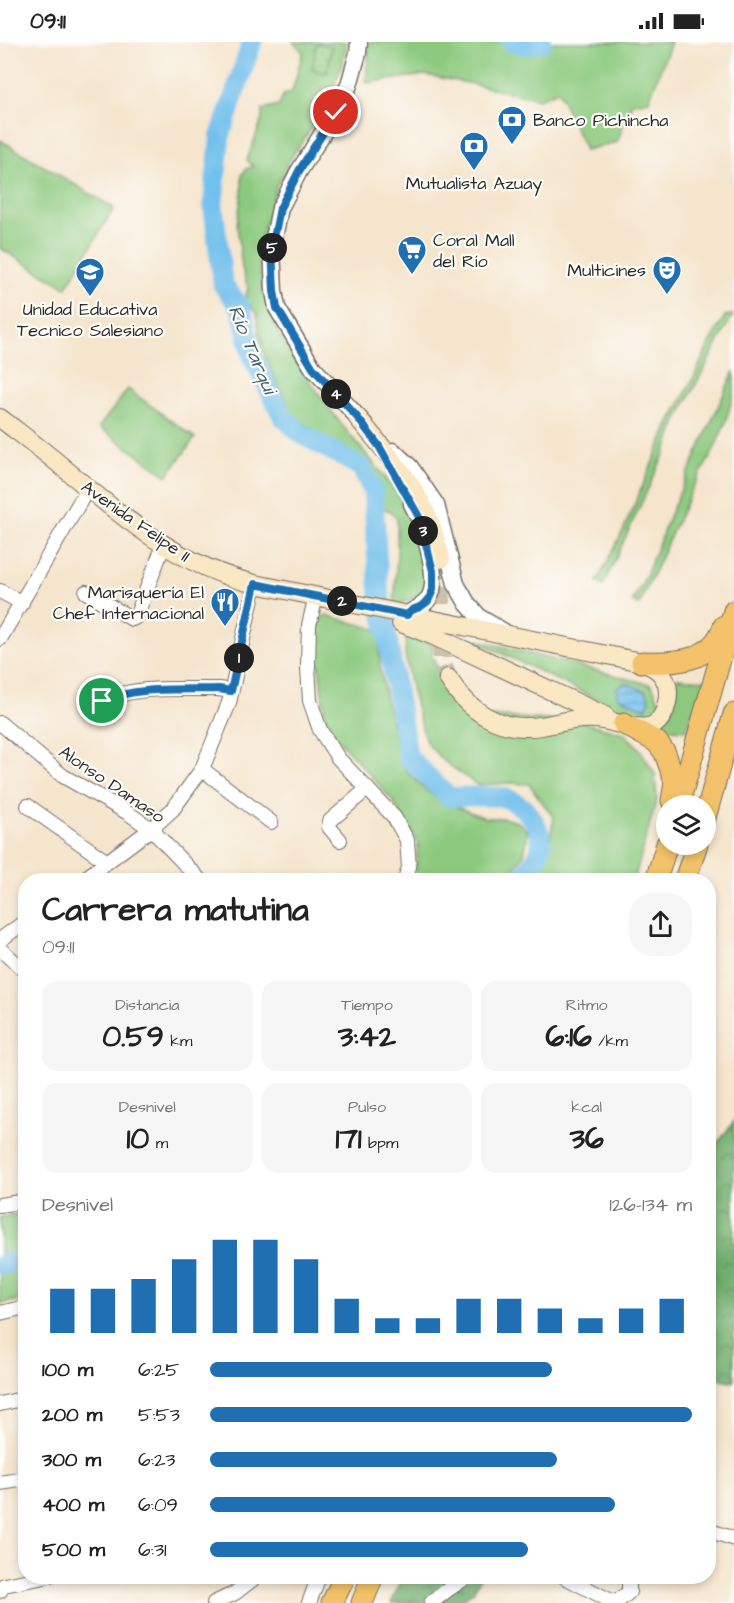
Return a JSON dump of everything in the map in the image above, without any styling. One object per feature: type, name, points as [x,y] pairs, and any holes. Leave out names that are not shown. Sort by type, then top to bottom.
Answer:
[{"type":"highway","points":[[642,662],[677,662],[701,654],[717,642],[734,603]]},
{"type":"highway","points":[[681,795],[734,611]]},
{"type":"highway","points":[[711,795],[734,714]]},
{"type":"highway","points":[[624,724],[657,742],[665,753],[675,782],[673,795]]},
{"type":"highway","points":[[658,873],[664,855]]},
{"type":"highway","points":[[687,873],[693,855]]},
{"type":"highway","points":[[332,1603],[341,1584]]},
{"type":"highway","points":[[362,1603],[370,1584]]},
{"type":"main road","points":[[357,417],[420,499],[431,523],[441,558]]},
{"type":"main road","name":"Avenida Felipe II","points":[[0,418],[126,518],[189,560],[226,576],[404,618],[642,662]]},
{"type":"main road","name":"Avenida Felipe II","points":[[404,618],[436,637],[624,724]]},
{"type":"main road","points":[[448,678],[468,704],[494,720],[511,725],[539,726],[581,718],[643,728],[654,724],[662,716],[667,705],[668,691],[665,679],[656,668],[642,662]]},
{"type":"street","points":[[359,42],[349,85],[336,112],[299,171],[280,208],[272,248],[277,308],[313,368],[357,417],[410,468],[436,505],[456,584],[467,603],[480,618],[511,636]]},
{"type":"street","points":[[357,417],[379,446],[419,517],[433,571],[433,590],[428,601],[412,610],[404,618]]},
{"type":"street","points":[[0,639],[88,488]]},
{"type":"street","points":[[86,592],[132,619],[136,617],[164,544]]},
{"type":"street","points":[[92,873],[151,829],[173,809],[202,769],[229,703],[255,584]]},
{"type":"street","points":[[0,591],[22,603]]},
{"type":"street","points":[[320,597],[309,625],[310,700],[320,730],[338,758],[394,817],[407,840],[409,867],[407,873]]},
{"type":"street","points":[[100,703],[134,692],[219,689],[231,691]]},
{"type":"street","name":"Alonso Damaso","points":[[0,723],[63,776],[128,813],[151,829],[193,873]]},
{"type":"street","points":[[202,769],[271,822]]},
{"type":"street","points":[[340,840],[329,827],[330,821],[367,789]]},
{"type":"street","points":[[28,806],[107,862]]},
{"type":"street","points":[[0,939],[18,927]]},
{"type":"street","points":[[0,949],[18,965]]},
{"type":"street","points":[[0,1205],[18,1202]]},
{"type":"street","points":[[0,1312],[18,1309]]},
{"type":"street","points":[[0,1404],[18,1400]]},
{"type":"street","points":[[0,1483],[18,1480]]},
{"type":"street","points":[[716,1533],[734,1539]]},
{"type":"street","points":[[2,1585],[18,1582]]},
{"type":"street","points":[[214,1603],[235,1593],[247,1584]]},
{"type":"street","points":[[309,1603],[316,1584]]},
{"type":"street","points":[[431,1603],[456,1584]]},
{"type":"street","points":[[578,1584],[617,1602],[629,1592],[629,1584]]},
{"type":"green space","points":[[293,42],[347,42],[342,66],[331,92],[313,126],[290,159],[276,187],[259,245],[261,283],[275,327],[293,358],[341,424],[390,483],[411,515],[423,558],[425,584],[421,598],[394,604],[397,519],[388,510],[367,503],[352,455],[317,434],[291,413],[265,356],[257,314],[245,299],[248,288],[242,268],[237,224],[242,175],[247,168],[254,167],[247,160],[262,119],[262,110],[279,106],[283,95],[292,92],[303,52]]},
{"type":"green space","points":[[369,42],[671,42],[649,100],[632,103],[617,142],[585,150],[558,91],[538,99],[425,75],[366,83]]},
{"type":"green space","points":[[316,44],[332,46],[327,73],[312,70]]},
{"type":"green space","points":[[0,140],[114,208],[66,288],[0,248]]},
{"type":"green space","points":[[733,315],[679,416],[666,450],[603,586],[597,582],[623,531],[670,422],[725,316]]},
{"type":"green space","points":[[734,371],[734,392],[725,424],[712,454],[693,487],[639,605],[632,602],[645,578],[671,512]]},
{"type":"green space","points":[[128,389],[195,438],[167,476],[99,427]]},
{"type":"green space","points":[[325,615],[376,629],[379,639],[380,668],[388,709],[401,761],[408,773],[439,800],[485,818],[503,818],[518,822],[528,831],[524,855],[511,873],[416,873],[418,843],[393,801],[337,738],[328,724],[324,710],[318,658],[321,620]]},
{"type":"green space","points":[[406,634],[434,646],[432,656],[441,677],[472,715],[582,722],[624,733],[639,748],[655,774],[656,803],[636,873],[534,873],[546,855],[554,818],[529,784],[477,785],[442,760],[426,742],[411,688],[405,655]]},
{"type":"green space","points":[[470,638],[652,685],[659,701],[655,714],[638,719]]},
{"type":"green space","points":[[677,678],[706,680],[686,730],[658,728],[668,716],[676,700]]},
{"type":"green space","points":[[734,1121],[734,1382],[716,1378],[716,1145]]},
{"type":"green space","points":[[18,1213],[18,1300],[0,1304],[0,1217]]},
{"type":"green space","points":[[400,1584],[477,1584],[473,1592],[457,1603],[391,1603]]},
{"type":"water","points":[[625,683],[646,691],[650,700],[646,709],[618,697],[616,688]]},
{"type":"waterway","name":"Río Tarqui","points":[[252,42],[220,137],[213,204],[223,285],[241,308],[252,356],[283,417],[301,434],[361,467],[373,491],[379,589],[408,757],[449,797],[501,797],[509,799],[525,810],[537,826],[541,844],[539,853],[525,873]]},
{"type":"waterway","name":"Río Tarqui","points":[[511,42],[528,45],[542,42]]},
{"type":"waterway","name":"Río Tarqui","points":[[0,1265],[18,1261]]},
{"type":"tunnel","points":[[441,559],[442,660],[448,678]]},
{"type":"place","name":"Banco Pichincha","points":[[512,146]]},
{"type":"place","name":"Mutualista Azuay","points":[[474,172]]},
{"type":"place","name":"Coral Mall del Río","points":[[412,276]]},
{"type":"place","name":"Multicines","points":[[667,296]]},
{"type":"place","name":"Unidad Educativa Tecnico Salesiano","points":[[90,298]]},
{"type":"place","name":"Marisquería El Chef Internacional","points":[[225,628]]},
{"type":"route","points":[[102,701],[134,692],[157,690],[219,689],[231,691],[255,584],[407,615],[428,601],[433,590],[433,571],[419,517],[379,446],[357,417],[313,368],[277,308],[272,248],[280,208],[299,171],[336,112]]}]
